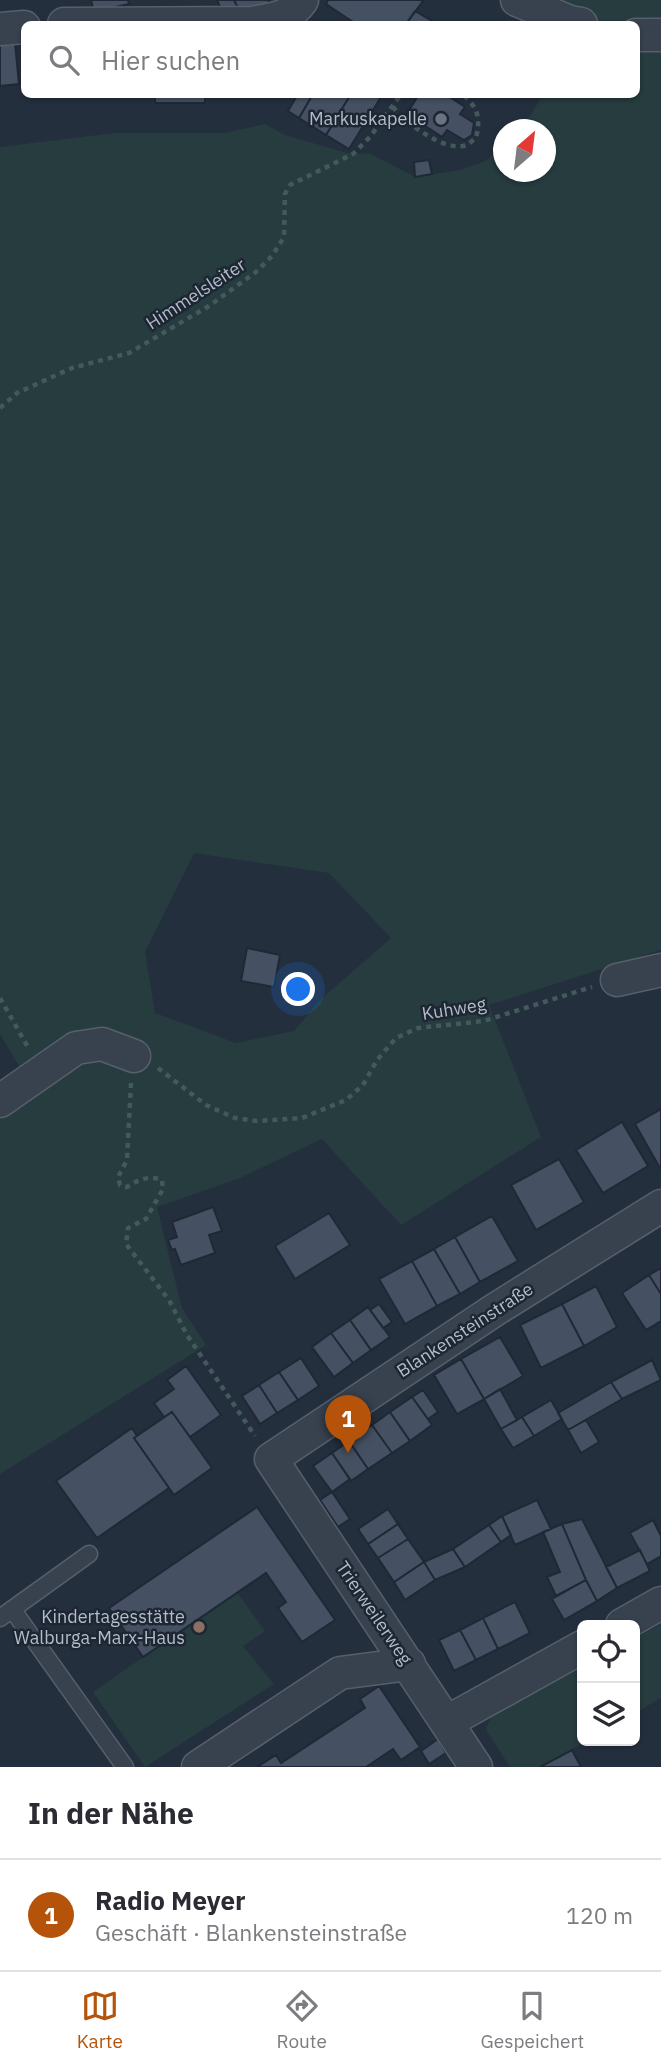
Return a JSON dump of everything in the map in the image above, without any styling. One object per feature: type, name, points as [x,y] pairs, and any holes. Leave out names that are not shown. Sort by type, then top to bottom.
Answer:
[{"type":"street","points":[[517,0],[568,21]]},
{"type":"street","points":[[263,21],[305,12]]},
{"type":"street","points":[[0,29],[21,27]]},
{"type":"street","points":[[640,35],[661,35]]},
{"type":"street","points":[[617,980],[661,970]]},
{"type":"street","points":[[0,1101],[76,1048],[102,1044],[134,1056]]},
{"type":"street","name":"Blankensteinstraße","points":[[271,1459],[496,1308],[661,1206]]},
{"type":"street","name":"Trierweilerweg","points":[[271,1459],[476,1767]]},
{"type":"street","points":[[631,1620],[661,1604]]},
{"type":"street","points":[[447,1722],[577,1650]]},
{"type":"street","points":[[198,1767],[340,1673],[409,1664]]},
{"type":"lane","points":[[89,1554],[6,1614],[125,1767]]},
{"type":"path","points":[[399,98],[393,107],[403,120],[436,140],[453,146],[466,145],[476,138],[480,123],[478,111],[466,98]]},
{"type":"path","name":"Himmelsleiter","points":[[0,408],[17,393],[72,368],[129,353],[209,306],[246,279],[272,256],[284,237],[285,194],[290,185],[353,154],[393,107]]},
{"type":"path","name":"Kuhweg","points":[[134,1056],[164,1072],[206,1105],[235,1118],[257,1121],[302,1118],[346,1100],[363,1085],[377,1060],[396,1038],[418,1028],[484,1021],[617,980]]},
{"type":"path","points":[[0,998],[41,1072]]},
{"type":"path","points":[[134,1056],[127,1160],[118,1177],[120,1185],[127,1187],[153,1177],[162,1180],[163,1189],[146,1219],[128,1228],[126,1244],[169,1300],[187,1335],[271,1459]]},
{"type":"green space","points":[[539,0],[661,0],[661,950],[489,1005],[541,1137],[401,1225],[322,1139],[240,1178],[157,1207],[182,1308],[206,1345],[0,1474],[0,1112],[29,1083],[0,1034],[0,147],[114,133],[225,133],[265,124],[285,135],[347,153],[371,154],[415,177],[460,170],[486,161],[493,154],[493,182],[556,182],[556,119],[528,119],[541,98],[640,98],[640,21],[549,21]],"holes":[[[194,853],[329,873],[391,938],[319,1001],[294,1031],[236,1043],[155,1013],[145,952]]]},
{"type":"green space","points":[[237,1592],[265,1631],[243,1646],[274,1684],[145,1767],[93,1692]]},
{"type":"green space","points":[[661,1624],[661,1698],[640,1710],[640,1683],[640,1635]]},
{"type":"green space","points":[[577,1670],[578,1746],[540,1767],[510,1767],[486,1729],[495,1713]]},
{"type":"building","points":[[91,0],[128,0],[129,4],[94,12]]},
{"type":"building","points":[[217,0],[234,0],[240,12],[226,19]]},
{"type":"building","points":[[234,0],[268,0],[270,3],[242,16]]},
{"type":"building","points":[[328,0],[423,1],[408,21],[352,21],[326,4]]},
{"type":"building","points":[[415,11],[432,21],[408,21]]},
{"type":"building","points":[[15,43],[19,84],[0,86],[0,44]]},
{"type":"building","points":[[155,98],[205,98],[205,103],[155,103]]},
{"type":"building","points":[[296,98],[311,98],[299,118],[288,111]]},
{"type":"building","points":[[311,98],[349,98],[326,135],[299,118]]},
{"type":"building","points":[[349,98],[380,98],[349,149],[326,135]]},
{"type":"building","name":"Markuskapelle","points":[[417,98],[451,98],[465,107],[460,114],[474,123],[472,135],[464,140],[447,130],[442,137],[407,114]]},
{"type":"building","points":[[429,160],[432,174],[415,177],[414,162]]},
{"type":"building","points":[[247,948],[280,955],[274,987],[241,981]]},
{"type":"building","points":[[661,1109],[661,1167],[660,1168],[635,1124]]},
{"type":"building","points":[[622,1122],[648,1166],[603,1193],[576,1150]]},
{"type":"building","points":[[559,1159],[584,1202],[536,1230],[511,1185]]},
{"type":"building","points":[[213,1207],[222,1231],[209,1235],[215,1253],[181,1265],[168,1240],[177,1237],[172,1222]]},
{"type":"building","points":[[329,1213],[350,1245],[295,1279],[275,1246]]},
{"type":"building","points":[[492,1216],[518,1261],[480,1282],[455,1237]]},
{"type":"building","points":[[455,1237],[480,1282],[460,1294],[434,1249]]},
{"type":"building","points":[[434,1249],[460,1294],[437,1306],[412,1261]]},
{"type":"building","points":[[412,1261],[437,1306],[405,1324],[379,1279]]},
{"type":"building","points":[[661,1268],[661,1294],[649,1275]]},
{"type":"building","points":[[649,1275],[661,1294],[661,1321],[646,1330],[622,1293]]},
{"type":"building","points":[[596,1286],[617,1327],[584,1346],[562,1304]]},
{"type":"building","points":[[379,1304],[392,1322],[383,1328],[370,1310]]},
{"type":"building","points":[[562,1304],[584,1346],[541,1368],[520,1325]]},
{"type":"building","points":[[368,1307],[390,1337],[371,1350],[350,1320]]},
{"type":"building","points":[[350,1320],[371,1350],[353,1363],[331,1333]]},
{"type":"building","points":[[331,1333],[353,1363],[334,1377],[312,1347]]},
{"type":"building","points":[[500,1337],[523,1376],[484,1399],[461,1359]]},
{"type":"building","points":[[301,1358],[319,1386],[298,1400],[279,1372]]},
{"type":"building","points":[[461,1359],[484,1399],[457,1414],[434,1375]]},
{"type":"building","points":[[652,1360],[661,1380],[622,1399],[611,1382]]},
{"type":"building","points":[[186,1366],[221,1415],[190,1437],[172,1412],[164,1417],[154,1403],[174,1389],[167,1380]]},
{"type":"building","points":[[279,1372],[298,1400],[277,1413],[259,1385]]},
{"type":"building","points":[[611,1382],[622,1399],[568,1430],[558,1413]]},
{"type":"building","points":[[259,1385],[277,1413],[260,1424],[242,1396]]},
{"type":"building","points":[[500,1389],[517,1420],[501,1429],[484,1399]]},
{"type":"building","points":[[423,1390],[438,1412],[428,1419],[412,1397]]},
{"type":"building","points":[[412,1397],[432,1425],[410,1441],[390,1412]]},
{"type":"building","points":[[551,1400],[562,1419],[534,1436],[522,1417]]},
{"type":"building","points":[[172,1412],[212,1468],[174,1495],[134,1438]]},
{"type":"building","points":[[390,1412],[410,1441],[392,1453],[372,1425]]},
{"type":"building","points":[[522,1417],[534,1436],[513,1448],[501,1429]]},
{"type":"building","points":[[586,1420],[599,1442],[581,1453],[568,1430]]},
{"type":"building","points":[[372,1425],[392,1453],[368,1469],[349,1441]]},
{"type":"building","points":[[132,1428],[137,1436],[134,1438],[169,1488],[97,1538],[56,1481]]},
{"type":"building","points":[[349,1441],[368,1469],[351,1481],[332,1453]]},
{"type":"building","points":[[332,1453],[350,1479],[332,1492],[313,1466]]},
{"type":"building","points":[[332,1492],[350,1519],[338,1527],[320,1500]]},
{"type":"building","points":[[537,1500],[551,1529],[515,1545],[502,1516]]},
{"type":"building","points":[[257,1507],[335,1620],[302,1642],[278,1608],[286,1602],[266,1573],[143,1657],[109,1608]]},
{"type":"building","points":[[388,1509],[398,1524],[368,1544],[358,1529]]},
{"type":"building","points":[[502,1516],[511,1535],[501,1542],[489,1525]]},
{"type":"building","points":[[582,1519],[617,1588],[597,1601],[562,1524]]},
{"type":"building","points":[[653,1520],[661,1536],[661,1556],[647,1564],[630,1533]]},
{"type":"building","points":[[398,1524],[408,1539],[378,1558],[368,1544]]},
{"type":"building","points":[[562,1524],[586,1580],[556,1596],[547,1577],[560,1572],[543,1532]]},
{"type":"building","points":[[489,1525],[501,1542],[465,1567],[453,1549]]},
{"type":"building","points":[[408,1539],[424,1562],[394,1582],[378,1558]]},
{"type":"building","points":[[453,1549],[465,1567],[435,1580],[424,1562]]},
{"type":"building","points":[[640,1550],[650,1571],[617,1588],[606,1567]]},
{"type":"building","points":[[424,1562],[435,1580],[405,1600],[394,1582]]},
{"type":"building","points":[[586,1580],[597,1601],[564,1620],[552,1599]]},
{"type":"building","points":[[515,1602],[530,1633],[498,1649],[483,1618]]},
{"type":"building","points":[[483,1618],[498,1649],[476,1660],[460,1630]]},
{"type":"building","points":[[460,1630],[476,1660],[454,1671],[439,1640]]},
{"type":"building","points":[[379,1686],[420,1747],[401,1760],[393,1749],[366,1767],[257,1767],[276,1755],[281,1763],[365,1708],[360,1699]]},
{"type":"building","points":[[438,1739],[446,1753],[429,1764],[421,1751]]},
{"type":"building","points":[[572,1750],[581,1767],[540,1767]]},
{"type":"place","name":"Markuskapelle","points":[[441,119]]},
{"type":"place","name":"Radio Meyer","points":[[348,1453]]},
{"type":"place","name":"Kindertagesstätte Walburga-Marx-Haus","points":[[199,1627]]}]
